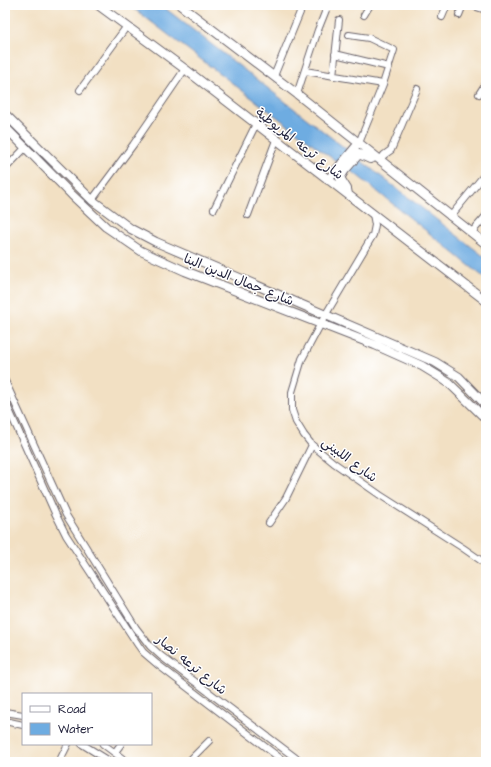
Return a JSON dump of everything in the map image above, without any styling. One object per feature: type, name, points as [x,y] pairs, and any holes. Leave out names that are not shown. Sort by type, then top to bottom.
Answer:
[{"type":"main road","name":"شارع ترعه المريوطية","points":[[98,5],[185,69],[486,301]]},
{"type":"main road","points":[[180,5],[274,76],[486,244]]},
{"type":"main road","points":[[474,5],[486,9]]},
{"type":"main road","name":"شارع جمال الدين البنا","points":[[5,114],[92,200],[130,229],[156,242],[435,362],[460,378],[486,405]]},
{"type":"main road","name":"شارع جمال الدين البنا","points":[[5,127],[106,227],[142,250],[185,271],[375,345],[432,372],[450,384],[486,420]]},
{"type":"main road","points":[[348,195],[347,188],[340,178],[359,143]]},
{"type":"main road","points":[[354,154],[362,155],[370,159],[378,159]]},
{"type":"main road","points":[[328,180],[354,154]]},
{"type":"street","points":[[274,76],[302,5]]},
{"type":"street","points":[[297,94],[318,30],[328,5]]},
{"type":"street","points":[[364,15],[370,5]]},
{"type":"street","points":[[442,17],[447,5]]},
{"type":"street","points":[[459,15],[463,5]]},
{"type":"street","points":[[333,76],[339,20]]},
{"type":"street","points":[[80,90],[127,26]]},
{"type":"street","points":[[349,35],[369,38],[394,50],[394,54],[383,84],[359,143]]},
{"type":"street","points":[[335,54],[389,67]]},
{"type":"street","points":[[92,200],[133,146],[185,69]]},
{"type":"street","points":[[305,71],[383,84]]},
{"type":"street","points":[[479,94],[486,83]]},
{"type":"street","points":[[378,159],[391,150],[417,90]]},
{"type":"street","points":[[214,209],[256,124]]},
{"type":"street","points":[[248,215],[276,140]]},
{"type":"street","points":[[5,169],[26,147]]},
{"type":"street","points":[[450,217],[486,173]]},
{"type":"street","name":"شارع اللبيني","points":[[373,213],[375,225],[373,235],[326,314],[302,359],[292,392],[292,410],[296,422],[304,435],[312,445],[334,463],[486,564]]},
{"type":"street","points":[[471,233],[486,216]]},
{"type":"street","name":"شارع ترعه نصار","points":[[5,381],[70,524],[136,628],[156,651],[300,762]]},
{"type":"street","name":"شارع ترعه نصار","points":[[5,401],[66,534],[143,652],[285,762]]},
{"type":"street","points":[[268,522],[286,498],[312,445]]},
{"type":"street","points":[[85,564],[93,559]]},
{"type":"street","points":[[5,712],[22,715]]},
{"type":"street","points":[[5,721],[22,725]]},
{"type":"street","points":[[188,762],[209,741]]},
{"type":"street","points":[[59,762],[68,745]]},
{"type":"street","points":[[83,745],[102,759],[110,762]]},
{"type":"street","points":[[105,745],[127,762]]},
{"type":"street","points":[[115,752],[120,745]]},
{"type":"water","points":[[129,5],[161,5],[486,258],[486,279],[358,176],[326,154]]}]
